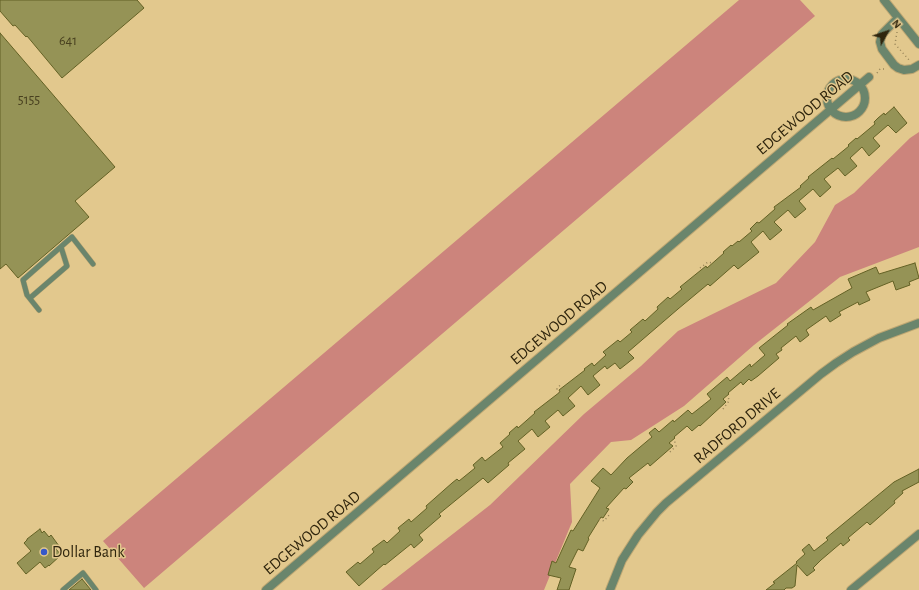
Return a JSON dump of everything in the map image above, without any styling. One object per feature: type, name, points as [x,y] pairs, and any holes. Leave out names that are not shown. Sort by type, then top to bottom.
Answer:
[{"type":"street","points":[[884,0],[919,44]]},
{"type":"street","points":[[898,18],[882,34],[880,42],[882,49],[898,68],[912,70],[915,64]]},
{"type":"street","name":"EDGEWOOD ROAD","points":[[266,590],[869,77]]},
{"type":"street","points":[[846,79],[855,82],[863,90],[863,104],[858,112],[853,115],[844,116],[836,114],[831,109],[827,96],[830,87],[834,83],[846,79]]},
{"type":"street","name":"RADFORD DRIVE","points":[[610,590],[622,560],[638,535],[666,503],[836,363],[879,338],[919,323]]},
{"type":"street","points":[[851,590],[919,534]]},
{"type":"lane","points":[[39,310],[27,295],[23,280],[72,237],[93,264]]},
{"type":"lane","points":[[30,298],[68,266],[61,247]]},
{"type":"lane","points":[[63,590],[83,574],[96,590]]},
{"type":"path","points":[[897,30],[895,44],[915,64]]},
{"type":"path","points":[[700,268],[708,262],[712,263]]},
{"type":"path","points":[[559,393],[557,388],[560,384]]},
{"type":"path","points":[[723,409],[729,401],[728,395]]},
{"type":"path","points":[[670,452],[676,446],[674,439]]},
{"type":"path","points":[[599,519],[604,521],[609,515]]},
{"type":"shaded area","points":[[739,0],[800,0],[815,16],[144,588],[103,541]]},
{"type":"shaded area","points":[[919,132],[919,247],[840,277],[754,345],[684,406],[631,440],[611,442],[570,484],[572,522],[544,590],[381,590],[490,505],[584,414],[641,366],[678,331],[776,283],[815,242],[835,205],[854,193],[910,138]]},
{"type":"building","points":[[0,0],[137,0],[144,8],[62,78],[27,36],[26,37],[15,25],[13,26],[0,11]]},
{"type":"building","points":[[0,33],[115,167],[75,201],[89,217],[18,278],[6,264],[0,269]]},
{"type":"building","points":[[894,107],[907,123],[896,133],[888,125],[873,138],[880,146],[869,156],[862,147],[850,158],[857,166],[845,176],[838,168],[824,179],[831,187],[820,197],[813,189],[799,201],[806,209],[795,218],[788,210],[774,222],[782,230],[770,240],[763,231],[751,242],[759,252],[738,269],[734,265],[710,286],[708,284],[678,309],[628,352],[634,358],[620,369],[615,363],[607,369],[605,366],[593,376],[600,385],[588,395],[581,386],[568,398],[575,406],[563,416],[558,410],[545,421],[550,427],[538,437],[532,429],[518,441],[525,449],[488,483],[483,478],[439,514],[441,516],[419,535],[423,540],[414,548],[411,544],[385,565],[384,564],[359,586],[346,572],[358,562],[360,564],[374,552],[372,549],[384,540],[387,543],[400,531],[398,528],[409,519],[411,522],[427,508],[426,506],[452,483],[457,479],[459,481],[475,468],[473,465],[482,457],[485,461],[503,447],[500,443],[517,426],[518,428],[535,413],[534,412],[560,392],[559,390],[585,370],[584,369],[592,363],[594,366],[606,355],[603,352],[618,340],[620,342],[632,332],[630,330],[643,319],[645,321],[658,309],[657,307],[668,297],[670,299],[682,289],[680,287],[706,266],[707,268],[731,245],[732,246],[738,241],[739,242],[752,231],[750,229],[757,222],[759,223],[775,209],[774,207],[801,187],[800,186],[809,178],[808,177],[849,146],[848,145],[856,138],[857,139],[875,124],[874,122],[878,118],[884,113],[885,115]]},
{"type":"building","points":[[915,263],[919,278],[909,282],[910,285],[896,290],[893,281],[866,292],[870,300],[859,305],[858,302],[839,312],[841,315],[830,322],[826,316],[806,330],[809,335],[800,342],[796,336],[776,354],[779,358],[758,376],[751,381],[749,379],[743,385],[741,382],[728,393],[729,394],[723,399],[726,402],[700,426],[699,425],[692,431],[687,426],[669,443],[673,446],[650,466],[648,463],[629,478],[633,482],[626,489],[624,488],[606,508],[609,509],[603,518],[601,517],[588,538],[589,539],[583,551],[578,549],[569,567],[576,569],[569,590],[557,590],[561,578],[548,575],[552,561],[556,563],[571,530],[573,531],[600,488],[591,481],[603,468],[611,475],[627,458],[652,437],[649,433],[655,428],[659,432],[688,410],[692,414],[711,399],[707,394],[727,377],[730,381],[750,364],[751,367],[765,355],[759,348],[788,325],[787,324],[811,307],[813,310],[852,288],[848,279],[876,267],[879,274]]},
{"type":"building","points":[[919,469],[919,482],[902,491],[903,493],[894,501],[895,503],[870,525],[867,522],[848,538],[850,540],[843,546],[841,543],[813,568],[815,570],[807,576],[797,565],[795,586],[784,590],[766,590],[775,583],[773,582],[797,563],[796,562],[805,554],[802,550],[809,544],[814,551],[828,540],[826,538],[894,482]]},
{"type":"building","name":"Dollar Bank","points":[[40,529],[42,533],[44,531],[49,537],[51,535],[59,546],[56,549],[61,555],[49,566],[45,568],[40,562],[26,574],[17,563],[31,551],[24,543]]},
{"type":"building","points":[[82,579],[91,590],[69,590]]},
{"type":"place","name":"Dollar Bank","points":[[44,552]]}]
